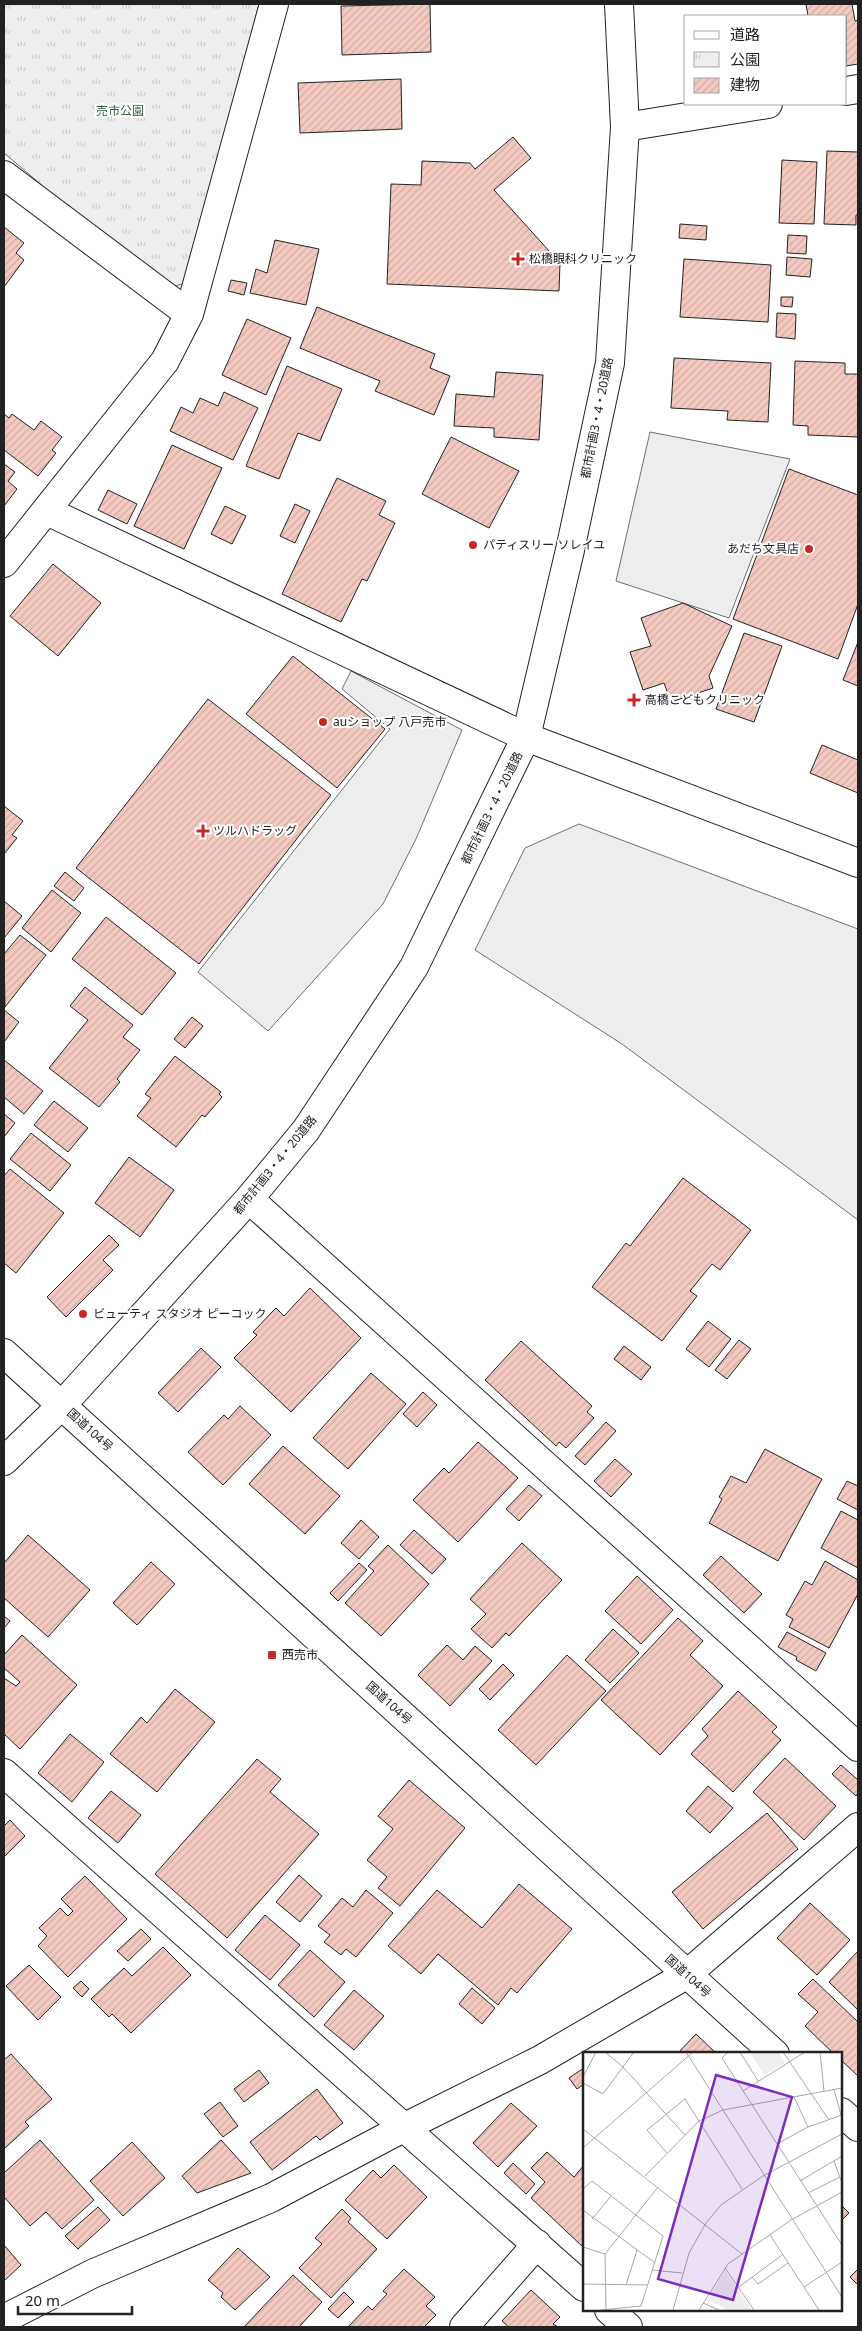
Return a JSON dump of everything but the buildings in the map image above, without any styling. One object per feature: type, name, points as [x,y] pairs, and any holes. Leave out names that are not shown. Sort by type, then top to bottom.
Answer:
[{"type":"main road","points":[[4,564],[165,362],[189,314],[274,4]]},
{"type":"main road","name":"都市計画3・4・20道路","points":[[4,1461],[62,1405],[249,1199],[306,1130],[414,967],[526,737],[570,550],[610,363],[625,128],[619,4]]},
{"type":"main road","points":[[625,128],[762,105]]},
{"type":"main road","points":[[4,175],[189,314]]},
{"type":"main road","points":[[47,511],[526,737],[858,863]]},
{"type":"main road","points":[[249,1199],[858,1747]]},
{"type":"main road","name":"国道104号","points":[[4,1353],[773,2052]]},
{"type":"main road","points":[[7,1783],[405,2127],[583,2286]]},
{"type":"main road","points":[[4,2318],[92,2274],[271,2198],[405,2127],[540,2060],[686,1975],[858,1826]]},
{"type":"main road","points":[[842,2113],[858,2128]]},
{"type":"main road","points":[[464,2327],[537,2244]]},
{"type":"main road","points":[[610,2311],[628,2327]]},
{"type":"green space","name":"売市公園","points":[[4,4],[259,4],[186,283],[175,286],[91,227],[4,153]]},
{"type":"shaded area","points":[[650,432],[790,459],[729,618],[616,581]]},
{"type":"shaded area","points":[[351,671],[462,730],[416,839],[383,904],[268,1031],[198,972],[390,729],[342,689]]},
{"type":"shaded area","points":[[579,824],[858,929],[858,1220],[622,1044],[475,950],[525,848]]},
{"type":"place","name":"松橋眼科クリニック","points":[[518,259]]},
{"type":"place","name":"パティスリー ソレイユ","points":[[473,545]]},
{"type":"place","name":"あだち文具店","points":[[809,549]]},
{"type":"place","name":"高橋こどもクリニック","points":[[634,700]]},
{"type":"place","name":"auショップ 八戸売市","points":[[323,722]]},
{"type":"place","name":"ツルハドラッグ","points":[[203,831]]},
{"type":"place","name":"ビューティ スタジオ ピーコック","points":[[83,1314]]},
{"type":"place","name":"西売市","points":[[272,1655]]}]
